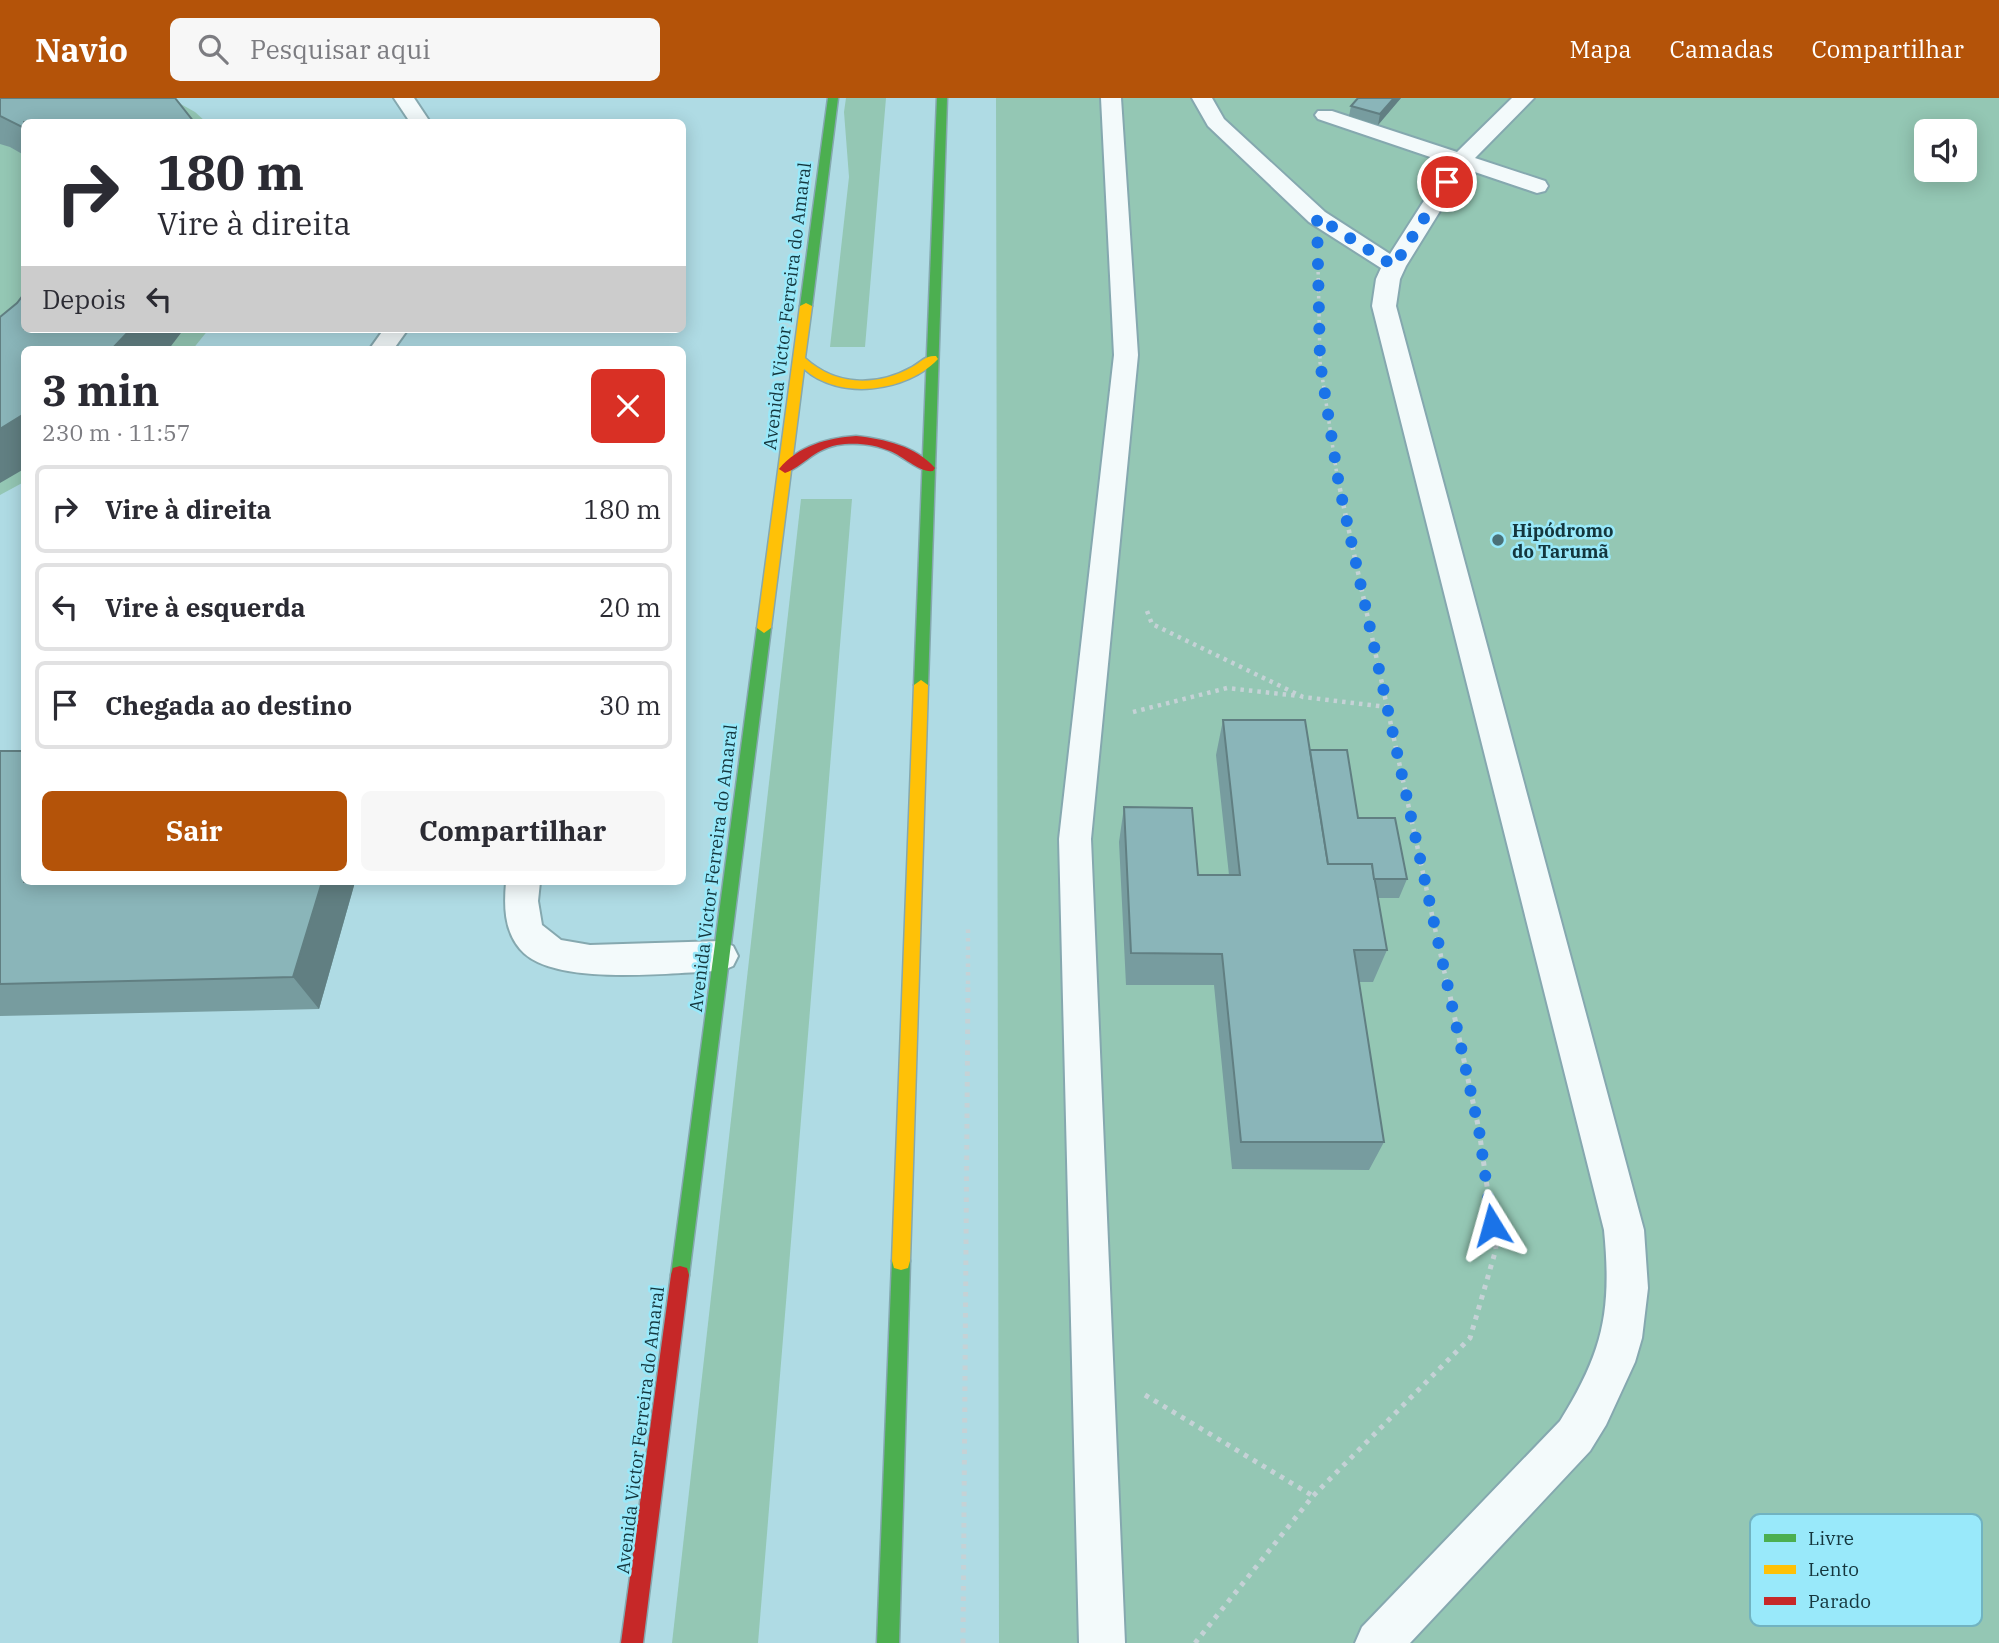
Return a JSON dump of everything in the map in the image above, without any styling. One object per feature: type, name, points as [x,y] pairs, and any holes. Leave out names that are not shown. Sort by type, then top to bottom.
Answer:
[{"type":"highway","name":"Avenida Victor Ferreira do Amaral","points":[[632,1643],[833,98]]},
{"type":"highway","points":[[888,1643],[942,98]]},
{"type":"highway","points":[[799,359],[806,369],[825,379],[859,385],[902,378],[917,372],[932,359]]},
{"type":"highway","points":[[785,469],[809,450],[854,440],[872,440],[898,446],[918,457],[929,468]]},
{"type":"lane","points":[[404,98],[418,119]]},
{"type":"lane","points":[[1102,1643],[1075,839],[1126,355],[1111,98]]},
{"type":"lane","points":[[1202,98],[1215,122],[1317,217],[1394,266]]},
{"type":"lane","points":[[1378,1643],[1575,1436],[1598,1400],[1614,1365],[1625,1327],[1630,1293],[1624,1230],[1387,320],[1384,293],[1394,266],[1460,161],[1524,98]]},
{"type":"lane","points":[[1325,115],[1536,186]]},
{"type":"lane","points":[[523,885],[521,919],[527,933],[543,950],[570,958],[590,960],[721,956]]},
{"type":"path","points":[[1195,1643],[1313,1496],[1470,1338],[1496,1249],[1479,1130],[1339,485],[1320,362],[1317,217]]},
{"type":"path","points":[[1143,600],[1152,624],[1303,696]]},
{"type":"path","points":[[1121,715],[1227,688],[1387,707]]},
{"type":"path","points":[[1093,1364],[1313,1496]]},
{"type":"green space","points":[[0,98],[170,98],[203,119],[21,119],[21,333],[206,333],[195,346],[21,346],[21,484],[0,495]]},
{"type":"green space","points":[[846,98],[886,98],[865,347],[830,347],[849,177],[844,112]]},
{"type":"green space","name":"Hipódromo do Tarumã","points":[[996,98],[1999,98],[1999,1643],[999,1643]]},
{"type":"green space","points":[[801,499],[852,499],[758,1643],[672,1643]]},
{"type":"building","points":[[0,98],[175,98],[192,119],[21,119],[21,126],[0,116]]},
{"type":"building","points":[[1358,98],[1394,98],[1380,114],[1351,106]]},
{"type":"building","points":[[21,298],[21,333],[127,333],[115,346],[21,346],[21,416],[0,429],[0,317]]},
{"type":"building","points":[[1223,720],[1305,720],[1328,864],[1372,864],[1387,950],[1354,950],[1384,1142],[1241,1142],[1222,954],[1131,953],[1124,807],[1192,808],[1198,875],[1240,875]]},
{"type":"building","points":[[1310,750],[1347,750],[1358,818],[1395,818],[1407,879],[1374,879],[1372,864],[1328,864]]},
{"type":"building","points":[[0,751],[21,751],[21,885],[321,885],[293,977],[0,984]]},
{"type":"traffic: fast","points":[[806,306],[833,98]]},
{"type":"traffic: fast","points":[[921,685],[942,98]]},
{"type":"traffic: fast","points":[[680,1275],[764,628]]},
{"type":"traffic: fast","points":[[888,1643],[901,1261]]},
{"type":"traffic: slow","points":[[764,628],[806,306]]},
{"type":"traffic: slow","points":[[799,359],[829,380],[864,385],[900,377],[932,359]]},
{"type":"traffic: slow","points":[[901,1261],[921,685]]},
{"type":"traffic: jam","points":[[785,469],[818,447],[837,441],[856,440],[894,448],[929,468]]},
{"type":"traffic: jam","points":[[632,1643],[680,1275]]},
{"type":"place","name":"Hipódromo do Tarumã","points":[[1498,540]]},
{"type":"route","points":[[1447,182],[1394,266],[1317,217],[1320,362],[1339,485],[1479,1130],[1492,1225]]}]
